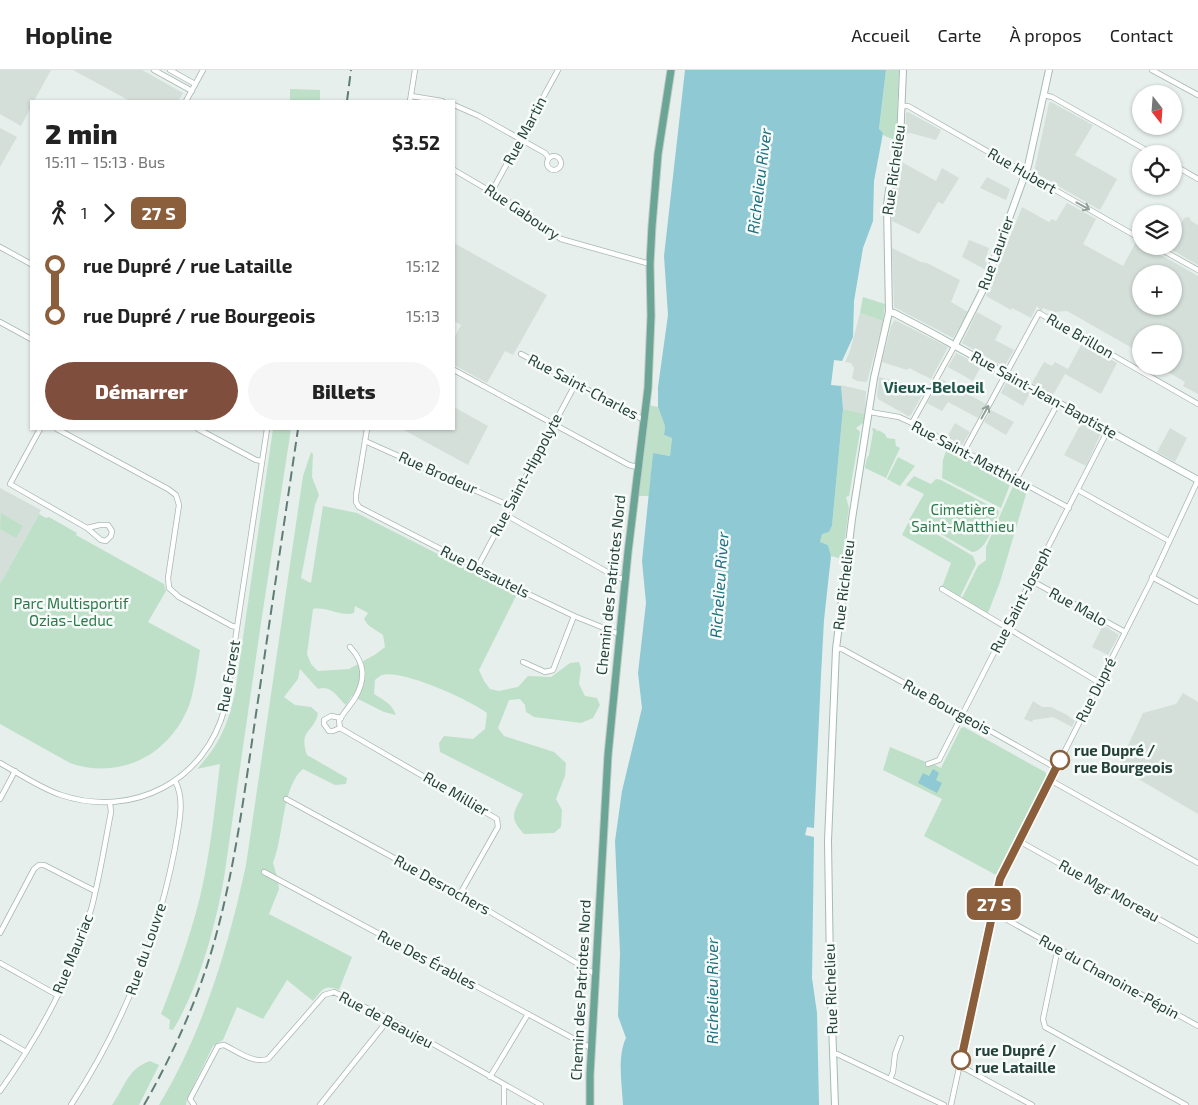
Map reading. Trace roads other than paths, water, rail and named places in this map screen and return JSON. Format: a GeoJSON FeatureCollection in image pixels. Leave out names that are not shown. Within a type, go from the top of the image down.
{"type":"FeatureCollection","features":[{"type":"Feature","properties":{"kind":"main road","name":"Chemin des Patriotes Nord"},"geometry":{"type":"LineString","coordinates":[[590,1105],[591,1048],[608,754],[637,467],[644,420],[650,336],[650,264],[658,154],[671,70]]}},
{"type":"Feature","properties":{"kind":"main road","name":"Rue Richelieu"},"geometry":{"type":"LineString","coordinates":[[835,1105],[828,841],[836,648],[852,519],[875,376],[889,312],[887,205],[900,145],[903,70]]}},
{"type":"Feature","properties":{"kind":"main road","name":"Rue Laurier"},"geometry":{"type":"LineString","coordinates":[[955,345],[983,292],[1025,174],[1036,136],[1049,70]]}},
{"type":"Feature","properties":{"kind":"main road","name":"Rue Saint-Jean-Baptiste"},"geometry":{"type":"LineString","coordinates":[[889,312],[955,345],[1198,480]]}},
{"type":"Feature","properties":{"kind":"street"},"geometry":{"type":"LineString","coordinates":[[154,70],[192,91]]}},
{"type":"Feature","properties":{"kind":"street"},"geometry":{"type":"LineString","coordinates":[[170,70],[195,84]]}},
{"type":"Feature","properties":{"kind":"street"},"geometry":{"type":"LineString","coordinates":[[187,100],[203,70]]}},
{"type":"Feature","properties":{"kind":"street"},"geometry":{"type":"LineString","coordinates":[[415,70],[411,99],[426,100]]}},
{"type":"Feature","properties":{"kind":"street","name":"Rue Martin"},"geometry":{"type":"LineString","coordinates":[[492,191],[558,70]]}},
{"type":"Feature","properties":{"kind":"street"},"geometry":{"type":"LineString","coordinates":[[1152,70],[1198,95]]}},
{"type":"Feature","properties":{"kind":"street"},"geometry":{"type":"LineString","coordinates":[[1044,95],[1052,97],[1137,145]]}},
{"type":"Feature","properties":{"kind":"street"},"geometry":{"type":"LineString","coordinates":[[455,104],[521,139],[545,153],[549,158]]}},
{"type":"Feature","properties":{"kind":"street","name":"Rue Hubert"},"geometry":{"type":"LineString","coordinates":[[902,106],[908,106],[1132,233]]}},
{"type":"Feature","properties":{"kind":"street"},"geometry":{"type":"LineString","coordinates":[[1182,170],[1198,179]]}},
{"type":"Feature","properties":{"kind":"street","name":"Rue Gaboury"},"geometry":{"type":"LineString","coordinates":[[455,171],[529,214],[561,239],[650,264]]}},
{"type":"Feature","properties":{"kind":"street"},"geometry":{"type":"LineString","coordinates":[[0,247],[30,263]]}},
{"type":"Feature","properties":{"kind":"street"},"geometry":{"type":"LineString","coordinates":[[1171,255],[1198,270]]}},
{"type":"Feature","properties":{"kind":"street","name":"Rue Brillon"},"geometry":{"type":"LineString","coordinates":[[1006,374],[1039,313],[1198,404]]}},
{"type":"Feature","properties":{"kind":"street"},"geometry":{"type":"LineString","coordinates":[[0,322],[30,338]]}},
{"type":"Feature","properties":{"kind":"street","name":"Rue Laurier"},"geometry":{"type":"LineString","coordinates":[[912,423],[955,345]]}},
{"type":"Feature","properties":{"kind":"street","name":"Rue Saint-Charles"},"geometry":{"type":"LineString","coordinates":[[521,354],[644,420]]}},
{"type":"Feature","properties":{"kind":"street"},"geometry":{"type":"LineString","coordinates":[[455,371],[629,465],[637,467]]}},
{"type":"Feature","properties":{"kind":"street"},"geometry":{"type":"LineString","coordinates":[[964,451],[1006,374]]}},
{"type":"Feature","properties":{"kind":"street","name":"Rue Saint-Hippolyte"},"geometry":{"type":"LineString","coordinates":[[477,568],[576,383]]}},
{"type":"Feature","properties":{"kind":"street"},"geometry":{"type":"LineString","coordinates":[[1016,480],[1058,403]]}},
{"type":"Feature","properties":{"kind":"street","name":"Rue Saint-Matthieu"},"geometry":{"type":"LineString","coordinates":[[870,412],[898,417],[912,423],[1069,508]]}},
{"type":"Feature","properties":{"kind":"street"},"geometry":{"type":"LineString","coordinates":[[39,430],[10,484],[87,528],[101,540],[106,540],[111,536],[112,531],[108,525],[100,524],[87,528]]}},
{"type":"Feature","properties":{"kind":"street"},"geometry":{"type":"LineString","coordinates":[[59,430],[168,490],[177,497],[179,507],[168,578],[169,588],[179,597],[232,626],[238,627]]}},
{"type":"Feature","properties":{"kind":"street"},"geometry":{"type":"LineString","coordinates":[[200,430],[256,460],[262,461]]}},
{"type":"Feature","properties":{"kind":"street","name":"Rue Forest"},"geometry":{"type":"LineString","coordinates":[[0,763],[60,795],[84,801],[110,803],[144,796],[175,781],[187,772],[200,757],[218,728],[225,707],[267,430]]}},
{"type":"Feature","properties":{"kind":"street"},"geometry":{"type":"LineString","coordinates":[[365,441],[367,430]]}},
{"type":"Feature","properties":{"kind":"street","name":"Rue Saint-Joseph"},"geometry":{"type":"LineString","coordinates":[[928,764],[939,760],[1108,430]]}},
{"type":"Feature","properties":{"kind":"street","name":"Rue Brodeur"},"geometry":{"type":"LineString","coordinates":[[365,441],[510,506]]}},
{"type":"Feature","properties":{"kind":"street","name":"Rue Desautels"},"geometry":{"type":"LineString","coordinates":[[365,441],[356,502],[361,508],[574,616],[620,634]]}},
{"type":"Feature","properties":{"kind":"street","name":"Rue Dupré"},"geometry":{"type":"LineString","coordinates":[[951,1105],[1000,879],[1100,683],[1198,480]]}},
{"type":"Feature","properties":{"kind":"street"},"geometry":{"type":"LineString","coordinates":[[1078,490],[1169,541]]}},
{"type":"Feature","properties":{"kind":"street"},"geometry":{"type":"LineString","coordinates":[[506,515],[618,578],[625,579]]}},
{"type":"Feature","properties":{"kind":"street"},"geometry":{"type":"LineString","coordinates":[[1152,577],[1198,602]]}},
{"type":"Feature","properties":{"kind":"street","name":"Rue Malo"},"geometry":{"type":"LineString","coordinates":[[1032,581],[1125,632]]}},
{"type":"Feature","properties":{"kind":"street"},"geometry":{"type":"LineString","coordinates":[[942,589],[1006,629],[1100,683]]}},
{"type":"Feature","properties":{"kind":"street"},"geometry":{"type":"LineString","coordinates":[[523,662],[545,672],[553,670],[574,616]]}},
{"type":"Feature","properties":{"kind":"street","name":"Rue Millier"},"geometry":{"type":"LineString","coordinates":[[350,647],[358,656],[362,666],[362,684],[355,698],[340,718],[331,716],[324,720],[326,729],[333,731],[340,728],[497,819],[498,827],[460,894]]}},
{"type":"Feature","properties":{"kind":"street","name":"Rue Bourgeois"},"geometry":{"type":"LineString","coordinates":[[836,648],[842,649],[1056,768]]}},
{"type":"Feature","properties":{"kind":"street"},"geometry":{"type":"LineString","coordinates":[[340,718],[340,728]]}},
{"type":"Feature","properties":{"kind":"street"},"geometry":{"type":"LineString","coordinates":[[0,799],[15,772]]}},
{"type":"Feature","properties":{"kind":"street"},"geometry":{"type":"LineString","coordinates":[[1050,780],[1198,863]]}},
{"type":"Feature","properties":{"kind":"street","name":"Rue du Louvre"},"geometry":{"type":"LineString","coordinates":[[71,1105],[101,1056],[119,1020],[138,976],[154,930],[168,881],[179,824],[180,795],[175,781]]}},
{"type":"Feature","properties":{"kind":"street","name":"Rue Desrochers"},"geometry":{"type":"LineString","coordinates":[[286,798],[460,894],[595,974]]}},
{"type":"Feature","properties":{"kind":"street","name":"Rue Mauriac"},"geometry":{"type":"LineString","coordinates":[[0,1091],[26,1052],[57,995],[83,933],[95,891],[111,812],[110,803]]}},
{"type":"Feature","properties":{"kind":"street","name":"Rue Mgr Moreau"},"geometry":{"type":"LineString","coordinates":[[1019,841],[1198,941]]}},
{"type":"Feature","properties":{"kind":"street"},"geometry":{"type":"LineString","coordinates":[[0,933],[34,869],[40,865],[46,866],[95,891]]}},
{"type":"Feature","properties":{"kind":"street","name":"Rue Des Érables"},"geometry":{"type":"LineString","coordinates":[[264,872],[591,1048]]}},
{"type":"Feature","properties":{"kind":"street","name":"Rue du Chanoine-Pépin"},"geometry":{"type":"LineString","coordinates":[[992,914],[1002,917],[1198,1026]]}},
{"type":"Feature","properties":{"kind":"street"},"geometry":{"type":"LineString","coordinates":[[1059,949],[1043,1020],[1044,1025],[1186,1105]]}},
{"type":"Feature","properties":{"kind":"street"},"geometry":{"type":"LineString","coordinates":[[0,963],[57,995]]}},
{"type":"Feature","properties":{"kind":"street","name":"Rue de Beaujeu"},"geometry":{"type":"LineString","coordinates":[[194,1105],[190,1099],[216,1048],[220,1044],[255,1060],[262,1061],[268,1059],[324,995],[329,992],[339,994],[389,1019],[490,1078],[541,1105]]}},
{"type":"Feature","properties":{"kind":"street"},"geometry":{"type":"LineString","coordinates":[[490,1078],[528,1014]]}},
{"type":"Feature","properties":{"kind":"street"},"geometry":{"type":"LineString","coordinates":[[320,1105],[389,1019]]}},
{"type":"Feature","properties":{"kind":"street"},"geometry":{"type":"LineString","coordinates":[[0,1037],[26,1052]]}},
{"type":"Feature","properties":{"kind":"street"},"geometry":{"type":"LineString","coordinates":[[890,1079],[893,1072],[895,1054],[901,1038]]}},
{"type":"Feature","properties":{"kind":"street"},"geometry":{"type":"LineString","coordinates":[[833,1054],[837,1054],[944,1105]]}},
{"type":"Feature","properties":{"kind":"street"},"geometry":{"type":"LineString","coordinates":[[959,1067],[966,1068],[1032,1105]]}},
{"type":"Feature","properties":{"kind":"street"},"geometry":{"type":"LineString","coordinates":[[504,1085],[504,1105]]}},
{"type":"Feature","properties":{"kind":"water","name":"Richelieu River"},"geometry":{"type":"Polygon","coordinates":[[[685,70],[886,70],[879,129],[883,133],[874,181],[873,221],[863,248],[854,301],[853,337],[842,361],[834,360],[831,385],[841,386],[843,409],[832,526],[829,532],[822,534],[820,542],[828,545],[831,556],[824,620],[814,828],[807,827],[805,835],[814,837],[812,978],[817,1013],[819,1105],[623,1105],[621,1062],[623,1045],[626,1038],[618,1016],[620,953],[615,841],[622,791],[642,708],[638,673],[646,603],[642,561],[653,453],[670,456],[672,438],[664,435],[665,426],[658,407],[658,387],[668,315],[664,256],[685,70]]]}},
{"type":"Feature","properties":{"kind":"water"},"geometry":{"type":"Polygon","coordinates":[[[933,769],[939,773],[936,780],[942,783],[937,793],[918,783],[923,773],[929,776],[933,769]]]}},
{"type":"Feature","properties":{"kind":"railway"},"geometry":{"type":"LineString","coordinates":[[347,100],[351,70]]}},
{"type":"Feature","properties":{"kind":"railway"},"geometry":{"type":"LineString","coordinates":[[144,1105],[187,1019],[212,951],[225,899],[242,812],[298,430]]}},
{"type":"Feature","properties":{"kind":"place","name":"rue Dupré / rue Bourgeois"},"geometry":{"type":"Point","coordinates":[1060,760]}},
{"type":"Feature","properties":{"kind":"place","name":"rue Dupré / rue Lataille"},"geometry":{"type":"Point","coordinates":[961,1060]}},
{"type":"Feature","properties":{"kind":"district","name":"Vieux-Beloeil"},"geometry":{"type":"Point","coordinates":[934,387]}},
{"type":"Feature","properties":{"kind":"park label","name":"Cimetière Saint-Matthieu"},"geometry":{"type":"Point","coordinates":[963,518]}},
{"type":"Feature","properties":{"kind":"park label","name":"Parc Multisportif Ozias-Leduc"},"geometry":{"type":"Point","coordinates":[71,612]}}]}
